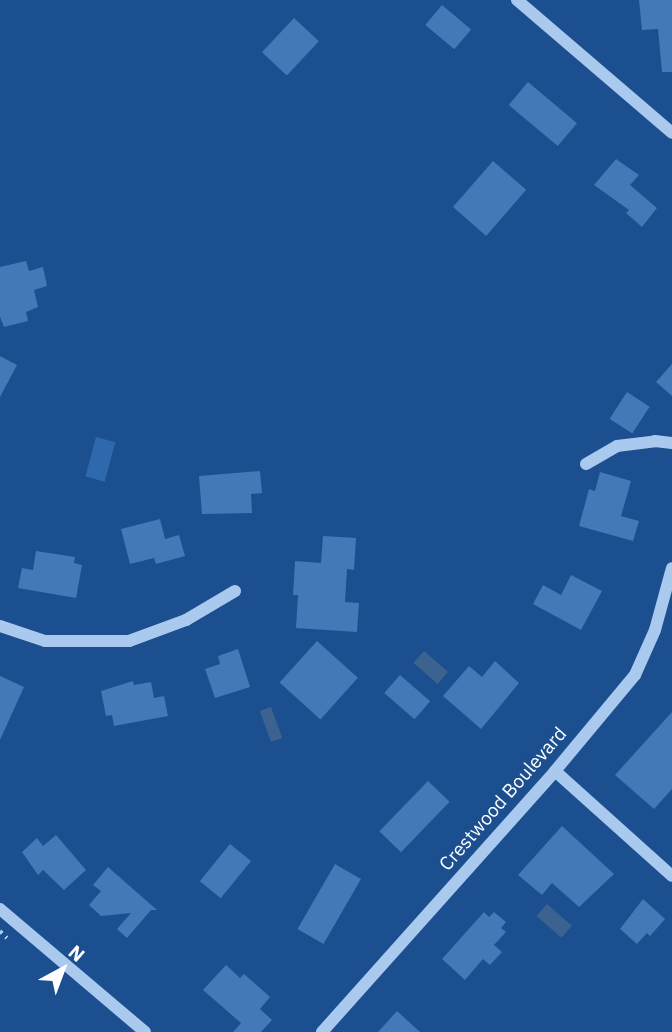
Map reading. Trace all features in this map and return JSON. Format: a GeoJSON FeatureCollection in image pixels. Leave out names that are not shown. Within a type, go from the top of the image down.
{"type":"FeatureCollection","features":[{"type":"Feature","properties":{"kind":"street"},"geometry":{"type":"LineString","coordinates":[[517,0],[672,133]]}},
{"type":"Feature","properties":{"kind":"street"},"geometry":{"type":"LineString","coordinates":[[586,464],[617,446],[655,441],[672,443]]}},
{"type":"Feature","properties":{"kind":"street","name":"Crestwood Boulevard"},"geometry":{"type":"LineString","coordinates":[[322,1032],[555,771],[635,675],[655,630],[672,568]]}},
{"type":"Feature","properties":{"kind":"street"},"geometry":{"type":"LineString","coordinates":[[0,626],[45,640],[129,641],[186,620],[235,591]]}},
{"type":"Feature","properties":{"kind":"street"},"geometry":{"type":"LineString","coordinates":[[555,771],[672,876]]}},
{"type":"Feature","properties":{"kind":"street"},"geometry":{"type":"LineString","coordinates":[[0,909],[145,1032]]}},
{"type":"Feature","properties":{"kind":"path"},"geometry":{"type":"LineString","coordinates":[[0,932],[7,937]]}},
{"type":"Feature","properties":{"kind":"shaded area"},"geometry":{"type":"Polygon","coordinates":[[[96,437],[115,442],[105,482],[85,477],[96,437]]]}},
{"type":"Feature","properties":{"kind":"shaded area"},"geometry":{"type":"Polygon","coordinates":[[[424,651],[448,672],[438,684],[414,663],[424,651]]]}},
{"type":"Feature","properties":{"kind":"shaded area"},"geometry":{"type":"Polygon","coordinates":[[[271,707],[282,738],[271,742],[260,711],[271,707]]]}},
{"type":"Feature","properties":{"kind":"shaded area"},"geometry":{"type":"Polygon","coordinates":[[[547,904],[572,926],[561,938],[537,916],[547,904]]]}},
{"type":"Feature","properties":{"kind":"building"},"geometry":{"type":"Polygon","coordinates":[[[639,0],[672,0],[672,72],[662,72],[658,29],[642,30],[639,0]]]}},
{"type":"Feature","properties":{"kind":"building"},"geometry":{"type":"Polygon","coordinates":[[[442,5],[471,29],[454,49],[425,25],[442,5]]]}},
{"type":"Feature","properties":{"kind":"building"},"geometry":{"type":"Polygon","coordinates":[[[294,18],[319,41],[287,76],[262,52],[294,18]]]}},
{"type":"Feature","properties":{"kind":"building"},"geometry":{"type":"Polygon","coordinates":[[[528,82],[577,123],[558,146],[509,105],[528,82]]]}},
{"type":"Feature","properties":{"kind":"building"},"geometry":{"type":"Polygon","coordinates":[[[616,159],[639,175],[630,185],[657,208],[642,227],[626,213],[629,210],[594,185],[616,159]]]}},
{"type":"Feature","properties":{"kind":"building"},"geometry":{"type":"Polygon","coordinates":[[[493,161],[526,190],[486,236],[453,207],[493,161]]]}},
{"type":"Feature","properties":{"kind":"building"},"geometry":{"type":"Polygon","coordinates":[[[26,261],[29,271],[43,267],[47,286],[34,290],[38,307],[26,312],[28,321],[4,327],[0,317],[0,267],[26,261]]]}},
{"type":"Feature","properties":{"kind":"building"},"geometry":{"type":"Polygon","coordinates":[[[0,356],[17,365],[0,397],[0,356]]]}},
{"type":"Feature","properties":{"kind":"building"},"geometry":{"type":"Polygon","coordinates":[[[672,364],[672,396],[656,382],[672,364]]]}},
{"type":"Feature","properties":{"kind":"building"},"geometry":{"type":"Polygon","coordinates":[[[627,392],[650,407],[632,434],[610,419],[627,392]]]}},
{"type":"Feature","properties":{"kind":"building"},"geometry":{"type":"Polygon","coordinates":[[[260,471],[262,493],[251,494],[252,513],[202,514],[199,476],[260,471]]]}},
{"type":"Feature","properties":{"kind":"building"},"geometry":{"type":"Polygon","coordinates":[[[600,472],[631,481],[621,516],[639,521],[633,541],[579,526],[589,489],[595,491],[600,472]]]}},
{"type":"Feature","properties":{"kind":"building"},"geometry":{"type":"Polygon","coordinates":[[[160,519],[165,539],[179,535],[185,556],[156,564],[154,558],[130,564],[121,529],[160,519]]]}},
{"type":"Feature","properties":{"kind":"building"},"geometry":{"type":"Polygon","coordinates":[[[323,536],[356,538],[354,570],[347,569],[345,602],[359,603],[357,632],[296,628],[298,595],[293,595],[295,561],[321,563],[323,536]]]}},
{"type":"Feature","properties":{"kind":"building"},"geometry":{"type":"Polygon","coordinates":[[[36,551],[75,557],[74,563],[82,565],[76,598],[18,588],[22,568],[33,570],[36,551]]]}},
{"type":"Feature","properties":{"kind":"building"},"geometry":{"type":"Polygon","coordinates":[[[571,575],[602,591],[581,630],[533,604],[543,585],[561,595],[571,575]]]}},
{"type":"Feature","properties":{"kind":"building"},"geometry":{"type":"Polygon","coordinates":[[[317,641],[358,678],[320,719],[280,683],[317,641]]]}},
{"type":"Feature","properties":{"kind":"building"},"geometry":{"type":"Polygon","coordinates":[[[238,649],[250,687],[215,698],[205,669],[220,664],[218,656],[238,649]]]}},
{"type":"Feature","properties":{"kind":"building"},"geometry":{"type":"Polygon","coordinates":[[[495,661],[519,683],[481,729],[443,696],[469,666],[482,677],[495,661]]]}},
{"type":"Feature","properties":{"kind":"building"},"geometry":{"type":"Polygon","coordinates":[[[400,675],[430,701],[414,719],[384,693],[400,675]]]}},
{"type":"Feature","properties":{"kind":"building"},"geometry":{"type":"Polygon","coordinates":[[[0,676],[24,687],[0,740],[0,676]]]}},
{"type":"Feature","properties":{"kind":"building"},"geometry":{"type":"Polygon","coordinates":[[[133,681],[134,685],[151,682],[154,698],[164,696],[168,716],[114,726],[112,715],[106,716],[101,691],[133,681]]]}},
{"type":"Feature","properties":{"kind":"building"},"geometry":{"type":"Polygon","coordinates":[[[672,712],[672,789],[654,809],[615,775],[672,712]]]}},
{"type":"Feature","properties":{"kind":"building"},"geometry":{"type":"Polygon","coordinates":[[[428,781],[450,802],[401,852],[379,831],[428,781]]]}},
{"type":"Feature","properties":{"kind":"building"},"geometry":{"type":"Polygon","coordinates":[[[562,826],[614,874],[579,907],[552,883],[542,895],[518,875],[562,826]]]}},
{"type":"Feature","properties":{"kind":"building"},"geometry":{"type":"Polygon","coordinates":[[[56,835],[86,870],[64,890],[43,870],[38,875],[22,852],[37,838],[43,846],[56,835]]]}},
{"type":"Feature","properties":{"kind":"building"},"geometry":{"type":"Polygon","coordinates":[[[230,844],[251,861],[221,898],[200,881],[230,844]]]}},
{"type":"Feature","properties":{"kind":"building"},"geometry":{"type":"Polygon","coordinates":[[[335,864],[361,879],[323,944],[298,929],[335,864]]]}},
{"type":"Feature","properties":{"kind":"building"},"geometry":{"type":"Polygon","coordinates":[[[108,867],[157,910],[151,910],[127,938],[117,929],[131,913],[101,916],[89,905],[101,891],[93,885],[108,867]]]}},
{"type":"Feature","properties":{"kind":"building"},"geometry":{"type":"Polygon","coordinates":[[[643,899],[665,919],[650,936],[647,933],[637,944],[620,929],[643,899]]]}},
{"type":"Feature","properties":{"kind":"building"},"geometry":{"type":"Polygon","coordinates":[[[484,912],[489,917],[494,912],[506,922],[501,928],[506,932],[494,945],[502,952],[490,965],[483,959],[465,980],[442,959],[484,912]]]}},
{"type":"Feature","properties":{"kind":"building"},"geometry":{"type":"Polygon","coordinates":[[[226,965],[240,978],[244,974],[270,997],[260,1009],[272,1020],[261,1032],[233,1032],[241,1023],[203,990],[226,965]]]}},
{"type":"Feature","properties":{"kind":"building"},"geometry":{"type":"Polygon","coordinates":[[[397,1011],[420,1032],[378,1032],[397,1011]]]}}]}
